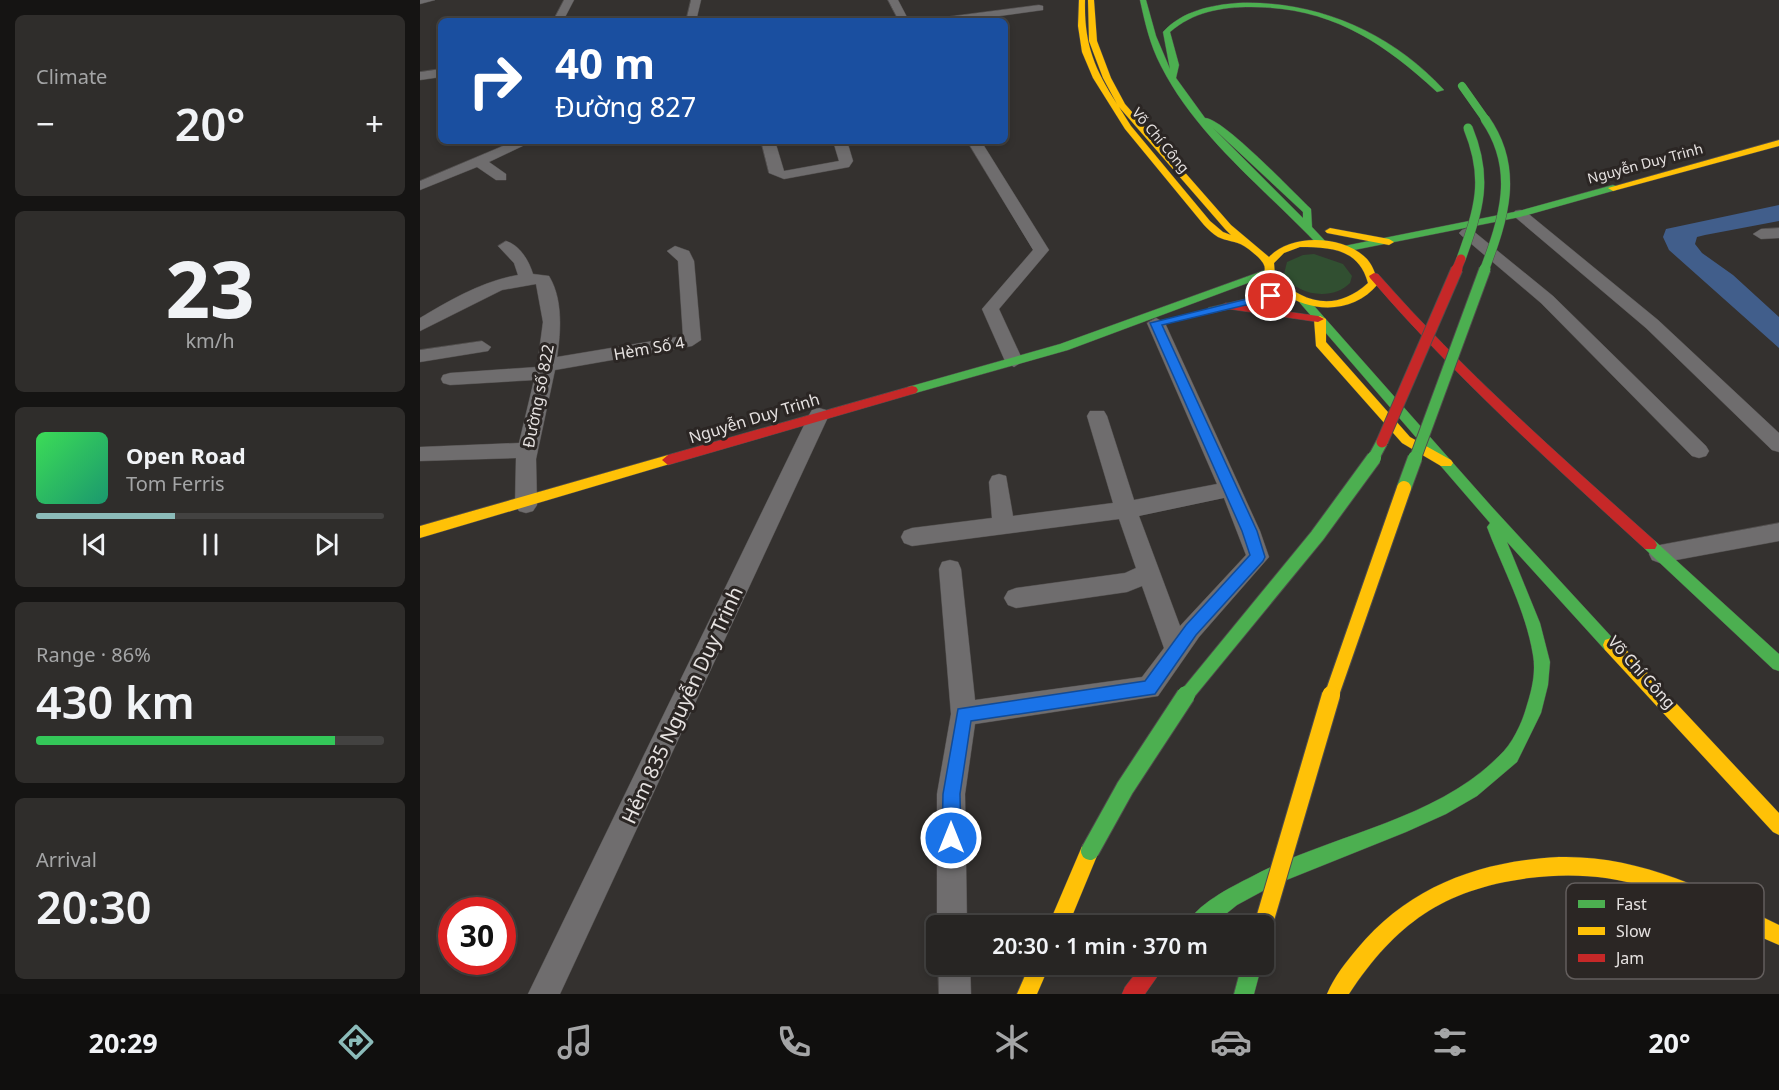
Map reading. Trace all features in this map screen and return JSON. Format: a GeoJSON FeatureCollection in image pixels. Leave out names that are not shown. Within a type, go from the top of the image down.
{"type":"FeatureCollection","features":[{"type":"Feature","properties":{"kind":"main road","name":"Võ Chí Công"},"geometry":{"type":"LineString","coordinates":[[1082,0],[1085,45],[1128,130],[1218,233],[1242,242]]}},
{"type":"Feature","properties":{"kind":"main road","name":"Võ Chí Công"},"geometry":{"type":"LineString","coordinates":[[1091,0],[1093,41],[1108,89],[1228,227],[1268,267],[1273,283],[1285,293]]}},
{"type":"Feature","properties":{"kind":"main road"},"geometry":{"type":"LineString","coordinates":[[1143,0],[1146,23],[1157,53],[1217,136],[1294,211],[1323,244]]}},
{"type":"Feature","properties":{"kind":"main road"},"geometry":{"type":"LineString","coordinates":[[1152,0],[1153,21],[1173,76]]}},
{"type":"Feature","properties":{"kind":"main road"},"geometry":{"type":"LineString","coordinates":[[1063,915],[1090,851],[1125,788],[1191,687],[1317,536],[1377,454],[1453,281],[1478,213],[1483,166],[1478,148],[1455,109],[1440,90],[1400,54],[1373,36],[1311,10],[1263,2],[1213,3],[1182,14],[1171,23],[1166,32],[1175,65],[1173,76]]}},
{"type":"Feature","properties":{"kind":"main road"},"geometry":{"type":"LineString","coordinates":[[1266,915],[1299,798],[1352,632],[1478,286],[1505,203],[1507,172],[1502,146],[1485,115],[1459,82]]}},
{"type":"Feature","properties":{"kind":"main road"},"geometry":{"type":"LineString","coordinates":[[1206,119],[1224,131],[1308,211],[1308,226]]}},
{"type":"Feature","properties":{"kind":"main road","name":"Nguyễn Duy Trinh"},"geometry":{"type":"LineString","coordinates":[[1098,335],[1268,267],[1273,256],[1288,247],[1323,244],[1344,249],[1389,242],[1520,214],[1779,143]]}},
{"type":"Feature","properties":{"kind":"main road"},"geometry":{"type":"LineString","coordinates":[[1290,226],[1296,219],[1294,211]]}},
{"type":"Feature","properties":{"kind":"main road","name":"Nguyễn Duy Trinh"},"geometry":{"type":"LineString","coordinates":[[1428,248],[1520,214]]}},
{"type":"Feature","properties":{"kind":"main road"},"geometry":{"type":"LineString","coordinates":[[1242,242],[1299,233],[1308,226],[1389,242]]}},
{"type":"Feature","properties":{"kind":"main road"},"geometry":{"type":"LineString","coordinates":[[1228,227],[1264,239]]}},
{"type":"Feature","properties":{"kind":"main road"},"geometry":{"type":"LineString","coordinates":[[1344,249],[1375,270],[1395,302],[1412,322],[1578,481],[1779,664]]}},
{"type":"Feature","properties":{"kind":"main road"},"geometry":{"type":"LineString","coordinates":[[1285,293],[1319,304],[1348,303],[1369,292],[1375,270]]}},
{"type":"Feature","properties":{"kind":"main road","name":"Nguyễn Duy Trinh"},"geometry":{"type":"LineString","coordinates":[[420,532],[526,505],[819,415],[1014,361],[1098,335],[1285,293]]}},
{"type":"Feature","properties":{"kind":"main road","name":"Võ Chí Công"},"geometry":{"type":"LineString","coordinates":[[1304,301],[1487,511],[1779,826]]}},
{"type":"Feature","properties":{"kind":"main road"},"geometry":{"type":"LineString","coordinates":[[1226,306],[1320,320],[1354,307],[1395,302],[1420,313],[1555,445],[1578,481]]}},
{"type":"Feature","properties":{"kind":"main road"},"geometry":{"type":"LineString","coordinates":[[1394,317],[1412,322]]}},
{"type":"Feature","properties":{"kind":"main road","name":"Võ Chí Công"},"geometry":{"type":"LineString","coordinates":[[1320,320],[1320,343],[1406,440],[1448,464]]}},
{"type":"Feature","properties":{"kind":"main road"},"geometry":{"type":"LineString","coordinates":[[1341,344],[1340,333],[1346,324]]}},
{"type":"Feature","properties":{"kind":"main road","name":"Võ Chí Công"},"geometry":{"type":"LineString","coordinates":[[1487,511],[1521,563],[1736,801]]}},
{"type":"Feature","properties":{"kind":"main road"},"geometry":{"type":"LineString","coordinates":[[1210,915],[1234,896],[1319,856],[1405,823],[1461,796],[1502,766],[1524,735],[1539,697],[1541,656],[1530,619],[1487,511]]}},
{"type":"Feature","properties":{"kind":"main road"},"geometry":{"type":"LineString","coordinates":[[1337,994],[1379,935],[1388,928],[1431,896],[1500,871],[1560,865],[1625,872],[1660,883]]}},
{"type":"Feature","properties":{"kind":"main road"},"geometry":{"type":"LineString","coordinates":[[1217,915],[1234,896]]}},
{"type":"Feature","properties":{"kind":"main road"},"geometry":{"type":"LineString","coordinates":[[1764,928],[1779,935]]}},
{"type":"Feature","properties":{"kind":"main road"},"geometry":{"type":"LineString","coordinates":[[1027,994],[1035,975]]}},
{"type":"Feature","properties":{"kind":"main road"},"geometry":{"type":"LineString","coordinates":[[1132,994],[1147,975]]}},
{"type":"Feature","properties":{"kind":"main road"},"geometry":{"type":"LineString","coordinates":[[1244,994],[1249,975]]}},
{"type":"Feature","properties":{"kind":"street"},"geometry":{"type":"LineString","coordinates":[[420,1],[430,0]]}},
{"type":"Feature","properties":{"kind":"street"},"geometry":{"type":"LineString","coordinates":[[560,18],[569,0]]}},
{"type":"Feature","properties":{"kind":"street"},"geometry":{"type":"LineString","coordinates":[[692,18],[696,0]]}},
{"type":"Feature","properties":{"kind":"street"},"geometry":{"type":"LineString","coordinates":[[893,0],[902,18]]}},
{"type":"Feature","properties":{"kind":"street"},"geometry":{"type":"LineString","coordinates":[[962,18],[1039,8]]}},
{"type":"Feature","properties":{"kind":"street"},"geometry":{"type":"LineString","coordinates":[[420,76],[438,73]]}},
{"type":"Feature","properties":{"kind":"street"},"geometry":{"type":"LineString","coordinates":[[420,186],[519,144]]}},
{"type":"Feature","properties":{"kind":"street"},"geometry":{"type":"LineString","coordinates":[[769,144],[776,173],[784,176],[844,164],[846,161],[841,144]]}},
{"type":"Feature","properties":{"kind":"street"},"geometry":{"type":"LineString","coordinates":[[976,144],[1041,250],[990,309],[1014,361]]}},
{"type":"Feature","properties":{"kind":"street"},"geometry":{"type":"LineString","coordinates":[[481,160],[484,168],[501,177]]}},
{"type":"Feature","properties":{"kind":"street"},"geometry":{"type":"LineString","coordinates":[[1520,214],[1652,324],[1779,446]]}},
{"type":"Feature","properties":{"kind":"street"},"geometry":{"type":"LineString","coordinates":[[1467,233],[1494,258],[1523,278],[1699,451]]}},
{"type":"Feature","properties":{"kind":"street"},"geometry":{"type":"LineString","coordinates":[[1761,234],[1779,233]]}},
{"type":"Feature","properties":{"kind":"street"},"geometry":{"type":"LineString","coordinates":[[420,326],[449,308],[489,290],[527,279],[521,262],[506,246]]}},
{"type":"Feature","properties":{"kind":"street","name":"Hèm Số 4"},"geometry":{"type":"LineString","coordinates":[[545,369],[692,340],[686,261],[683,254],[675,251]]}},
{"type":"Feature","properties":{"kind":"street","name":"Đường số 822"},"geometry":{"type":"LineString","coordinates":[[526,505],[528,449],[545,369],[552,313],[548,289],[543,279],[527,279]]}},
{"type":"Feature","properties":{"kind":"street"},"geometry":{"type":"LineString","coordinates":[[964,714],[1149,688],[1191,630],[1258,557],[1156,323]]}},
{"type":"Feature","properties":{"kind":"street"},"geometry":{"type":"LineString","coordinates":[[420,356],[482,347]]}},
{"type":"Feature","properties":{"kind":"street"},"geometry":{"type":"LineString","coordinates":[[450,379],[545,369]]}},
{"type":"Feature","properties":{"kind":"street","name":"Hẻm 835 Nguyễn Duy Trinh"},"geometry":{"type":"LineString","coordinates":[[544,994],[819,415]]}},
{"type":"Feature","properties":{"kind":"street"},"geometry":{"type":"LineString","coordinates":[[1097,416],[1126,510],[1177,650]]}},
{"type":"Feature","properties":{"kind":"street"},"geometry":{"type":"LineString","coordinates":[[420,454],[499,453],[528,449]]}},
{"type":"Feature","properties":{"kind":"street"},"geometry":{"type":"LineString","coordinates":[[999,482],[1003,525]]}},
{"type":"Feature","properties":{"kind":"street"},"geometry":{"type":"LineString","coordinates":[[912,537],[1126,510],[1230,489]]}},
{"type":"Feature","properties":{"kind":"street"},"geometry":{"type":"LineString","coordinates":[[1660,554],[1779,532]]}},
{"type":"Feature","properties":{"kind":"street"},"geometry":{"type":"LineString","coordinates":[[950,569],[964,714],[951,794],[952,915]]}},
{"type":"Feature","properties":{"kind":"street"},"geometry":{"type":"LineString","coordinates":[[1016,598],[1127,582],[1149,573]]}},
{"type":"Feature","properties":{"kind":"street"},"geometry":{"type":"LineString","coordinates":[[954,975],[955,994]]}},
{"type":"Feature","properties":{"kind":"green space"},"geometry":{"type":"Polygon","coordinates":[[[1314,254],[1343,264],[1352,276],[1350,283],[1343,289],[1325,294],[1315,294],[1297,287],[1284,274],[1287,262],[1303,255],[1314,254]]]}},
{"type":"Feature","properties":{"kind":"water"},"geometry":{"type":"Polygon","coordinates":[[[1779,205],[1779,221],[1697,237],[1695,244],[1702,253],[1733,275],[1779,317],[1779,348],[1669,250],[1663,237],[1666,229],[1779,205]]]}},
{"type":"Feature","properties":{"kind":"traffic: fast"},"geometry":{"type":"LineString","coordinates":[[1143,0],[1152,36],[1165,66],[1182,94],[1226,147],[1323,244]]}},
{"type":"Feature","properties":{"kind":"traffic: fast"},"geometry":{"type":"LineString","coordinates":[[1173,76],[1175,65],[1166,32],[1182,19],[1210,9],[1271,5],[1299,8],[1350,25],[1396,52],[1440,90]]}},
{"type":"Feature","properties":{"kind":"traffic: fast"},"geometry":{"type":"LineString","coordinates":[[1404,488],[1493,247],[1507,189],[1505,160],[1497,136],[1462,86]]}},
{"type":"Feature","properties":{"kind":"traffic: fast"},"geometry":{"type":"LineString","coordinates":[[1207,120],[1224,131],[1308,211],[1308,226]]}},
{"type":"Feature","properties":{"kind":"traffic: fast"},"geometry":{"type":"LineString","coordinates":[[1461,259],[1478,209],[1482,179],[1476,146],[1468,128]]}},
{"type":"Feature","properties":{"kind":"traffic: fast"},"geometry":{"type":"LineString","coordinates":[[1344,249],[1520,214],[1613,188]]}},
{"type":"Feature","properties":{"kind":"traffic: fast"},"geometry":{"type":"LineString","coordinates":[[912,390],[1064,347],[1268,272]]}},
{"type":"Feature","properties":{"kind":"traffic: fast"},"geometry":{"type":"LineString","coordinates":[[1212,310],[1285,293]]}},
{"type":"Feature","properties":{"kind":"traffic: fast"},"geometry":{"type":"LineString","coordinates":[[1304,301],[1487,511],[1611,645]]}},
{"type":"Feature","properties":{"kind":"traffic: fast"},"geometry":{"type":"LineString","coordinates":[[1090,851],[1125,788],[1191,687],[1317,536],[1377,454],[1382,442]]}},
{"type":"Feature","properties":{"kind":"traffic: fast"},"geometry":{"type":"LineString","coordinates":[[1209,915],[1230,898],[1267,878],[1439,808],[1471,789],[1511,756],[1533,713],[1540,685],[1542,662],[1533,623],[1494,527]]}},
{"type":"Feature","properties":{"kind":"traffic: fast"},"geometry":{"type":"LineString","coordinates":[[1650,545],[1779,664]]}},
{"type":"Feature","properties":{"kind":"traffic: fast"},"geometry":{"type":"LineString","coordinates":[[1244,994],[1249,975]]}},
{"type":"Feature","properties":{"kind":"traffic: slow"},"geometry":{"type":"LineString","coordinates":[[1082,0],[1081,26],[1086,52],[1097,78],[1128,127],[1207,223],[1220,234],[1242,242]]}},
{"type":"Feature","properties":{"kind":"traffic: slow"},"geometry":{"type":"LineString","coordinates":[[1091,0],[1093,41],[1107,78],[1122,105],[1228,227],[1269,263]]}},
{"type":"Feature","properties":{"kind":"traffic: slow"},"geometry":{"type":"LineString","coordinates":[[1613,188],[1779,143]]}},
{"type":"Feature","properties":{"kind":"traffic: slow"},"geometry":{"type":"LineString","coordinates":[[1330,231],[1389,242]]}},
{"type":"Feature","properties":{"kind":"traffic: slow"},"geometry":{"type":"LineString","coordinates":[[1299,244],[1335,246],[1356,255],[1370,272],[1373,284],[1348,301],[1335,304],[1321,305],[1293,296],[1270,277],[1269,263],[1280,251],[1299,244]]}},
{"type":"Feature","properties":{"kind":"traffic: slow"},"geometry":{"type":"LineString","coordinates":[[1320,319],[1320,343],[1406,440],[1446,463]]}},
{"type":"Feature","properties":{"kind":"traffic: slow"},"geometry":{"type":"LineString","coordinates":[[420,532],[668,460]]}},
{"type":"Feature","properties":{"kind":"traffic: slow"},"geometry":{"type":"LineString","coordinates":[[1266,915],[1328,704],[1404,488]]}},
{"type":"Feature","properties":{"kind":"traffic: slow"},"geometry":{"type":"LineString","coordinates":[[1611,645],[1779,826]]}},
{"type":"Feature","properties":{"kind":"traffic: slow"},"geometry":{"type":"LineString","coordinates":[[1063,915],[1090,851]]}},
{"type":"Feature","properties":{"kind":"traffic: slow"},"geometry":{"type":"LineString","coordinates":[[1337,994],[1355,966],[1375,942],[1397,922],[1420,904],[1445,890],[1473,880],[1503,872],[1571,866],[1627,872],[1663,883]]}},
{"type":"Feature","properties":{"kind":"traffic: slow"},"geometry":{"type":"LineString","coordinates":[[1764,928],[1779,935]]}},
{"type":"Feature","properties":{"kind":"traffic: slow"},"geometry":{"type":"LineString","coordinates":[[1027,994],[1035,975]]}},
{"type":"Feature","properties":{"kind":"traffic: jam"},"geometry":{"type":"LineString","coordinates":[[1382,442],[1461,259]]}},
{"type":"Feature","properties":{"kind":"traffic: jam"},"geometry":{"type":"LineString","coordinates":[[1374,276],[1438,348],[1650,545]]}},
{"type":"Feature","properties":{"kind":"traffic: jam"},"geometry":{"type":"LineString","coordinates":[[1226,306],[1318,319]]}},
{"type":"Feature","properties":{"kind":"traffic: jam"},"geometry":{"type":"LineString","coordinates":[[668,460],[912,390]]}},
{"type":"Feature","properties":{"kind":"traffic: jam"},"geometry":{"type":"LineString","coordinates":[[1132,994],[1147,975]]}},
{"type":"Feature","properties":{"kind":"route"},"geometry":{"type":"LineString","coordinates":[[951,838],[951,794],[964,714],[1149,688],[1191,630],[1258,557],[1250,531],[1156,323],[1271,296]]}}]}
